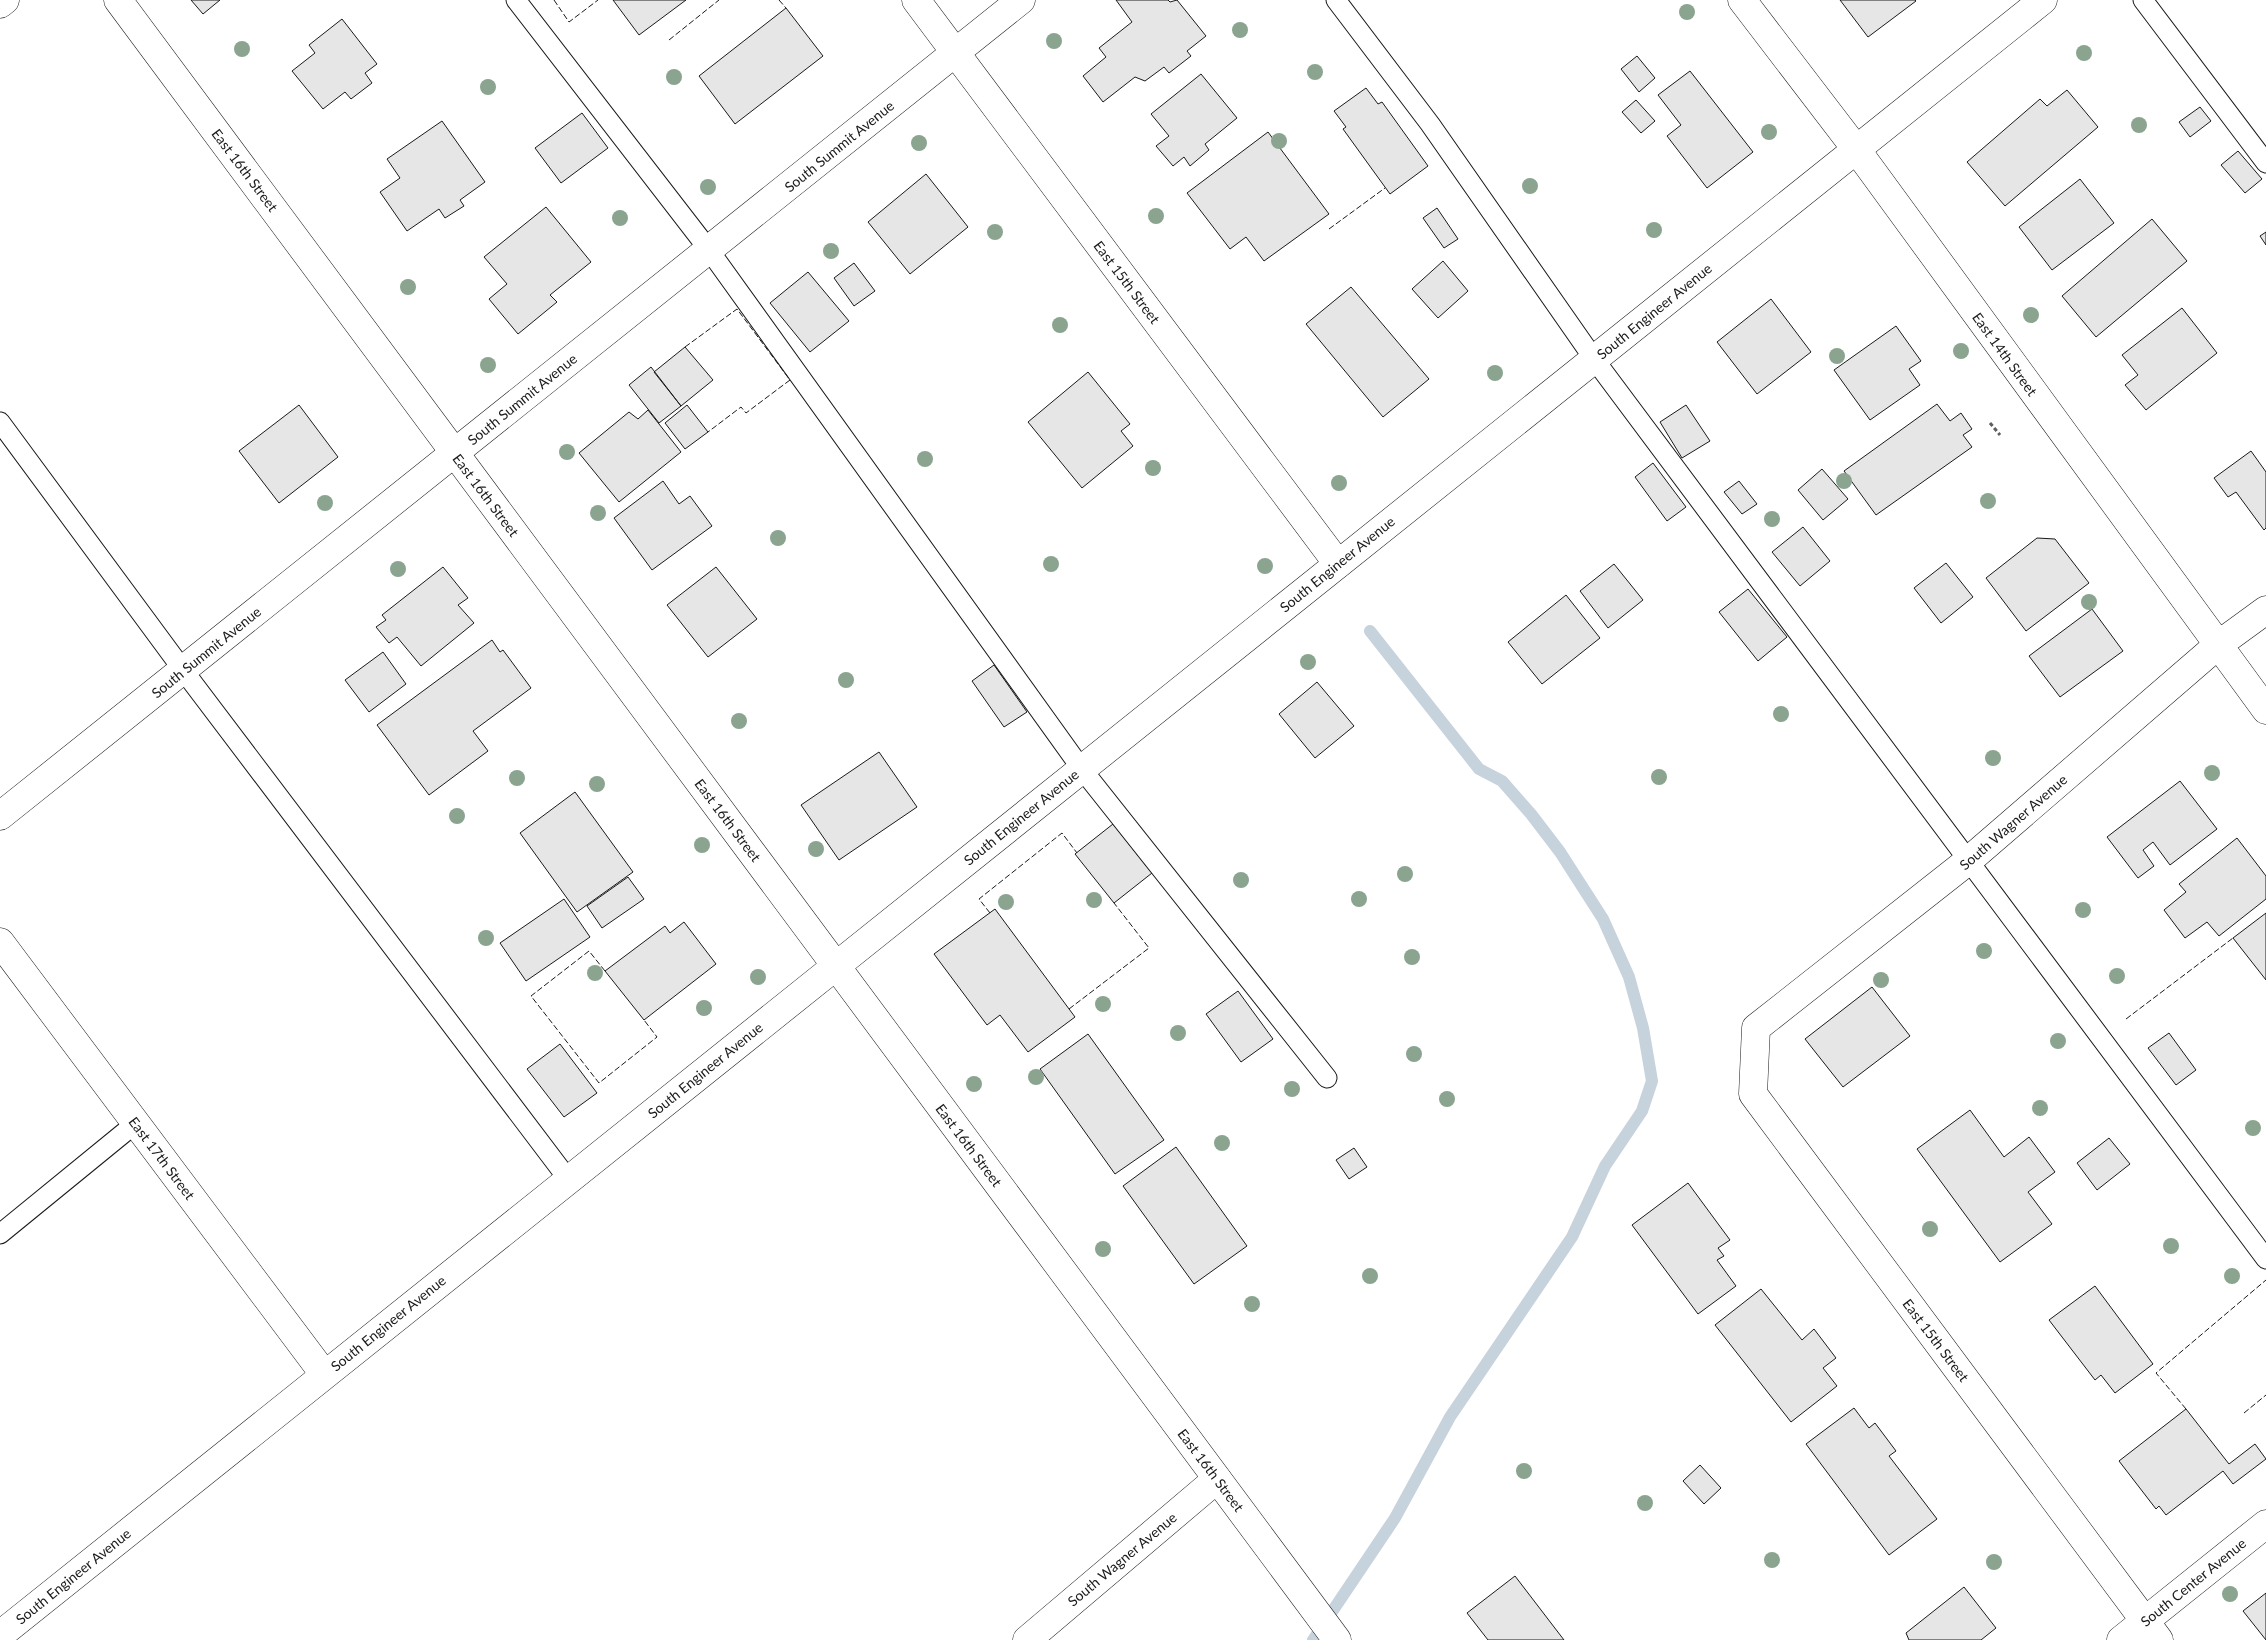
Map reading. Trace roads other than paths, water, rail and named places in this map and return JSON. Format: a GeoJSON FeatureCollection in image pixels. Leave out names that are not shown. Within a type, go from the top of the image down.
{"type":"FeatureCollection","features":[{"type":"Feature","properties":{"kind":"street"},"geometry":{"type":"LineString","coordinates":[[0,4],[5,0]]}},
{"type":"Feature","properties":{"kind":"street","name":"East 16th Street"},"geometry":{"type":"LineString","coordinates":[[118,0],[1337,1640]]}},
{"type":"Feature","properties":{"kind":"street","name":"East 15th Street"},"geometry":{"type":"LineString","coordinates":[[916,0],[1338,564]]}},
{"type":"Feature","properties":{"kind":"street","name":"South Summit Avenue"},"geometry":{"type":"LineString","coordinates":[[0,816],[1021,0]]}},
{"type":"Feature","properties":{"kind":"street","name":"East 14th Street"},"geometry":{"type":"LineString","coordinates":[[1742,0],[1856,150],[2266,710]]}},
{"type":"Feature","properties":{"kind":"street","name":"South Engineer Avenue"},"geometry":{"type":"LineString","coordinates":[[0,1635],[2043,0]]}},
{"type":"Feature","properties":{"kind":"street","name":"South Wagner Avenue"},"geometry":{"type":"LineString","coordinates":[[1756,1028],[1968,861],[2218,644],[2266,610]]}},
{"type":"Feature","properties":{"kind":"street","name":"East 17th Street"},"geometry":{"type":"LineString","coordinates":[[0,942],[324,1374]]}},
{"type":"Feature","properties":{"kind":"street","name":"East 15th Street"},"geometry":{"type":"LineString","coordinates":[[1756,1028],[1753,1094],[2152,1630]]}},
{"type":"Feature","properties":{"kind":"street","name":"South Wagner Avenue"},"geometry":{"type":"LineString","coordinates":[[1027,1640],[1217,1479]]}},
{"type":"Feature","properties":{"kind":"street","name":"South Center Avenue"},"geometry":{"type":"LineString","coordinates":[[2121,1640],[2152,1630],[2266,1524]]}},
{"type":"Feature","properties":{"kind":"lane"},"geometry":{"type":"LineString","coordinates":[[516,0],[709,250],[1081,768],[1327,1078]]}},
{"type":"Feature","properties":{"kind":"lane"},"geometry":{"type":"LineString","coordinates":[[1336,0],[1430,124],[1594,359],[2266,1259]]}},
{"type":"Feature","properties":{"kind":"lane"},"geometry":{"type":"LineString","coordinates":[[2143,0],[2266,164]]}},
{"type":"Feature","properties":{"kind":"lane"},"geometry":{"type":"LineString","coordinates":[[0,422],[183,670],[568,1179]]}},
{"type":"Feature","properties":{"kind":"lane"},"geometry":{"type":"LineString","coordinates":[[0,1234],[136,1123]]}},
{"type":"Feature","properties":{"kind":"waterway"},"geometry":{"type":"LineString","coordinates":[[1313,1640],[1395,1518],[1450,1417],[1572,1237],[1605,1166],[1642,1111],[1652,1081],[1643,1028],[1629,977],[1603,919],[1560,852],[1531,814],[1502,781],[1479,769],[1370,631]]}}]}
